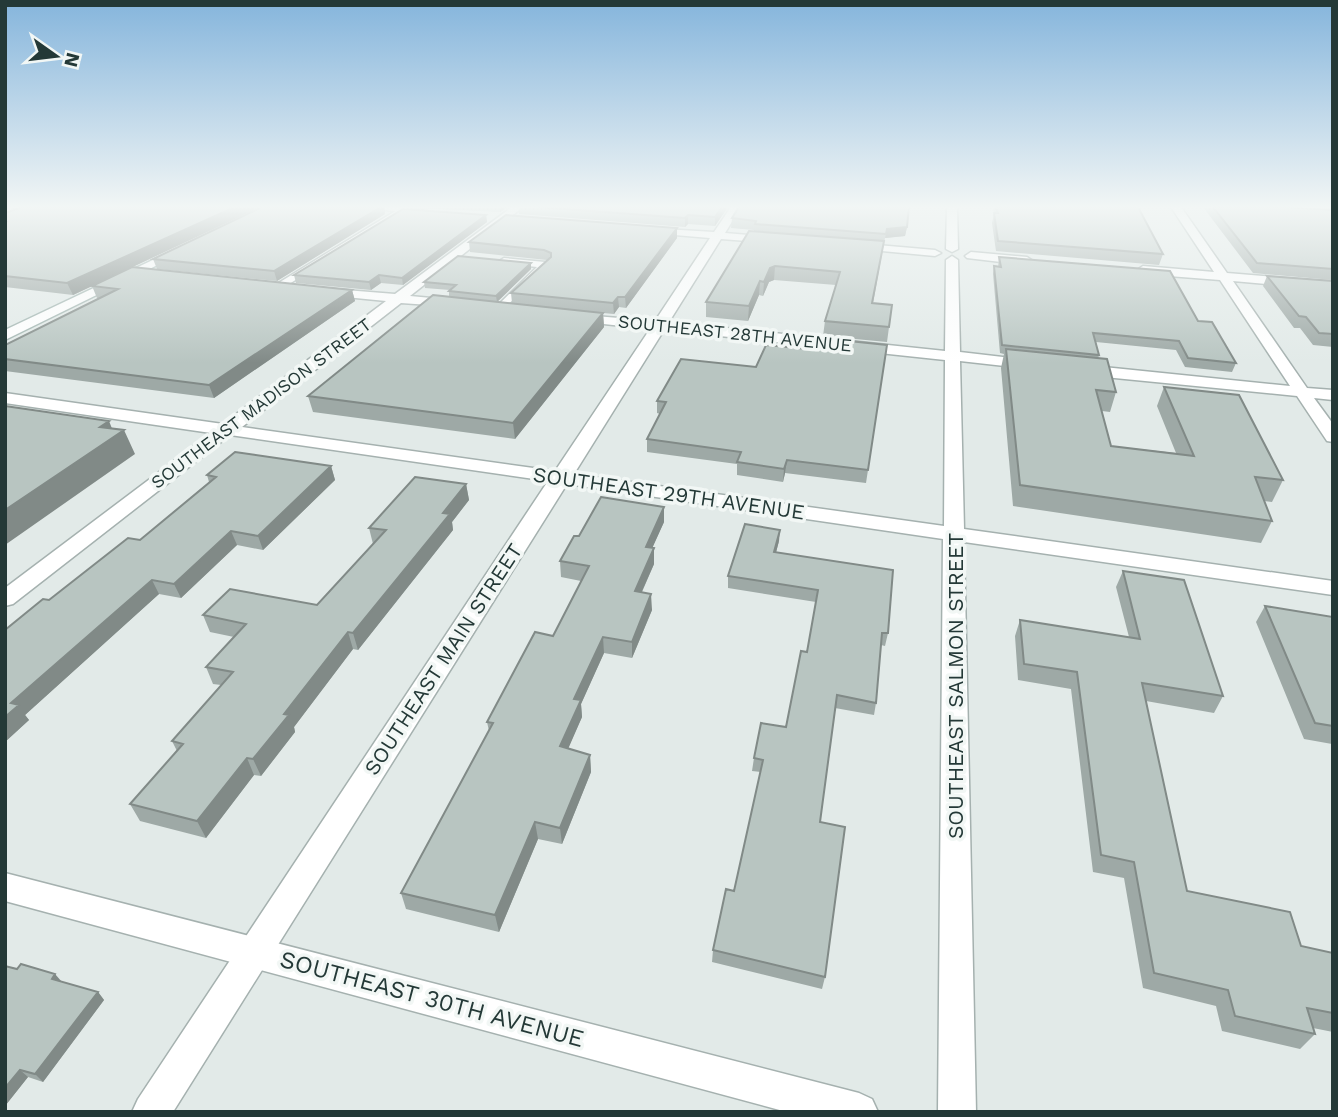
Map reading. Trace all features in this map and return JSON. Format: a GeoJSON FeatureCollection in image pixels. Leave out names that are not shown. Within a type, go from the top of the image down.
{"type":"FeatureCollection","features":[{"type":"Feature","properties":{"kind":"street"},"geometry":{"type":"LineString","coordinates":[[5,336],[163,259]]}},
{"type":"Feature","properties":{"kind":"street","name":"SOUTHEAST MADISON STREET"},"geometry":{"type":"LineString","coordinates":[[5,599],[449,259]]}},
{"type":"Feature","properties":{"kind":"street","name":"SOUTHEAST MAIN STREET"},"geometry":{"type":"LineString","coordinates":[[150,1112],[702,259]]}},
{"type":"Feature","properties":{"kind":"street","name":"SOUTHEAST SALMON STREET"},"geometry":{"type":"LineString","coordinates":[[953,259],[957,1112]]}},
{"type":"Feature","properties":{"kind":"street"},"geometry":{"type":"LineString","coordinates":[[1015,259],[1038,261]]}},
{"type":"Feature","properties":{"kind":"street"},"geometry":{"type":"LineString","coordinates":[[1211,259],[1333,437]]}},
{"type":"Feature","properties":{"kind":"street"},"geometry":{"type":"LineString","coordinates":[[1136,269],[1333,286]]}},
{"type":"Feature","properties":{"kind":"street"},"geometry":{"type":"LineString","coordinates":[[136,272],[162,275]]}},
{"type":"Feature","properties":{"kind":"street"},"geometry":{"type":"LineString","coordinates":[[271,286],[526,312]]}},
{"type":"Feature","properties":{"kind":"street","name":"SOUTHEAST 28TH AVENUE"},"geometry":{"type":"LineString","coordinates":[[567,316],[1333,396]]}},
{"type":"Feature","properties":{"kind":"street","name":"SOUTHEAST 29TH AVENUE"},"geometry":{"type":"LineString","coordinates":[[5,398],[1333,588]]}},
{"type":"Feature","properties":{"kind":"street","name":"SOUTHEAST 30TH AVENUE"},"geometry":{"type":"LineString","coordinates":[[5,887],[859,1112]]}},
{"type":"Feature","properties":{"kind":"lane"},"geometry":{"type":"LineString","coordinates":[[271,286],[317,259]]}},
{"type":"Feature","properties":{"kind":"lane"},"geometry":{"type":"LineString","coordinates":[[487,308],[545,264],[498,260]]}},
{"type":"Feature","properties":{"kind":"building"},"geometry":{"type":"Polygon","coordinates":[[[5,259],[120,259],[67,283],[5,276],[5,259]]]}},
{"type":"Feature","properties":{"kind":"building"},"geometry":{"type":"Polygon","coordinates":[[[154,259],[294,259],[274,271],[154,259]]]}},
{"type":"Feature","properties":{"kind":"building"},"geometry":{"type":"Polygon","coordinates":[[[320,259],[427,259],[402,278],[379,275],[369,282],[294,275],[320,259]]]}},
{"type":"Feature","properties":{"kind":"building"},"geometry":{"type":"Polygon","coordinates":[[[454,259],[531,263],[496,296],[449,291],[456,285],[424,282],[454,259]]]}},
{"type":"Feature","properties":{"kind":"building"},"geometry":{"type":"Polygon","coordinates":[[[549,259],[654,259],[625,297],[618,297],[613,303],[511,293],[549,259]]]}},
{"type":"Feature","properties":{"kind":"building"},"geometry":{"type":"Polygon","coordinates":[[[732,259],[880,259],[872,303],[892,305],[889,327],[825,321],[840,272],[775,266],[770,268],[764,282],[760,281],[749,306],[706,302],[732,259]]]}},
{"type":"Feature","properties":{"kind":"building"},"geometry":{"type":"Polygon","coordinates":[[[999,259],[1025,259],[1170,271],[1198,321],[1212,322],[1236,363],[1188,358],[1179,341],[1093,333],[1099,355],[1002,345],[994,266],[1001,267],[999,259]]]}},
{"type":"Feature","properties":{"kind":"building"},"geometry":{"type":"Polygon","coordinates":[[[1254,259],[1333,259],[1333,269],[1257,263],[1254,259]]]}},
{"type":"Feature","properties":{"kind":"building"},"geometry":{"type":"Polygon","coordinates":[[[132,267],[352,290],[209,385],[5,359],[5,345],[118,289],[92,286],[132,267]]]}},
{"type":"Feature","properties":{"kind":"building"},"geometry":{"type":"Polygon","coordinates":[[[1267,276],[1333,281],[1333,334],[1319,333],[1306,317],[1299,316],[1267,276]]]}},
{"type":"Feature","properties":{"kind":"building"},"geometry":{"type":"Polygon","coordinates":[[[433,295],[603,313],[513,423],[308,396],[433,295]]]}},
{"type":"Feature","properties":{"kind":"building"},"geometry":{"type":"Polygon","coordinates":[[[820,338],[887,345],[868,470],[787,460],[784,469],[737,462],[741,452],[647,439],[666,402],[657,401],[681,359],[756,367],[766,345],[817,350],[820,338]]]}},
{"type":"Feature","properties":{"kind":"building"},"geometry":{"type":"Polygon","coordinates":[[[1006,349],[1107,359],[1116,392],[1096,390],[1111,446],[1194,456],[1164,387],[1239,395],[1283,480],[1255,477],[1272,521],[1020,485],[1006,349]]]}},
{"type":"Feature","properties":{"kind":"building"},"geometry":{"type":"Polygon","coordinates":[[[5,406],[109,421],[100,427],[124,430],[5,510],[5,406]]]}},
{"type":"Feature","properties":{"kind":"building"},"geometry":{"type":"Polygon","coordinates":[[[235,452],[331,466],[258,536],[231,531],[174,584],[152,580],[11,703],[19,705],[5,717],[5,630],[43,599],[49,600],[128,538],[140,540],[216,477],[207,475],[235,452]]]}},
{"type":"Feature","properties":{"kind":"building"},"geometry":{"type":"Polygon","coordinates":[[[415,477],[466,484],[443,513],[450,514],[353,633],[348,632],[284,714],[289,715],[253,759],[247,758],[197,821],[130,804],[183,744],[172,741],[233,672],[206,667],[246,624],[203,615],[230,589],[317,605],[386,530],[369,528],[415,477]]]}},
{"type":"Feature","properties":{"kind":"building"},"geometry":{"type":"Polygon","coordinates":[[[601,497],[664,507],[646,547],[654,548],[635,591],[651,594],[632,642],[603,637],[574,699],[581,700],[560,746],[590,755],[560,828],[535,822],[495,915],[401,893],[493,723],[487,722],[535,632],[553,636],[589,566],[560,561],[574,536],[579,536],[601,497]]]}},
{"type":"Feature","properties":{"kind":"building"},"geometry":{"type":"Polygon","coordinates":[[[745,524],[780,530],[774,552],[893,570],[888,633],[882,633],[876,703],[837,695],[820,822],[845,827],[825,977],[713,950],[726,889],[734,891],[763,760],[754,758],[761,723],[786,727],[801,651],[807,652],[818,590],[728,576],[745,524]]]}},
{"type":"Feature","properties":{"kind":"building"},"geometry":{"type":"Polygon","coordinates":[[[1123,571],[1184,580],[1223,696],[1142,683],[1187,891],[1290,912],[1301,946],[1333,953],[1333,1013],[1307,1008],[1315,1034],[1235,1016],[1228,990],[1154,973],[1134,862],[1101,855],[1077,672],[1024,664],[1020,620],[1140,639],[1123,571]]]}},
{"type":"Feature","properties":{"kind":"building"},"geometry":{"type":"Polygon","coordinates":[[[1265,606],[1333,617],[1333,726],[1315,723],[1265,606]]]}},
{"type":"Feature","properties":{"kind":"building"},"geometry":{"type":"Polygon","coordinates":[[[21,964],[55,974],[52,979],[98,992],[35,1074],[20,1070],[5,1088],[5,966],[17,969],[21,964]]]}}]}
